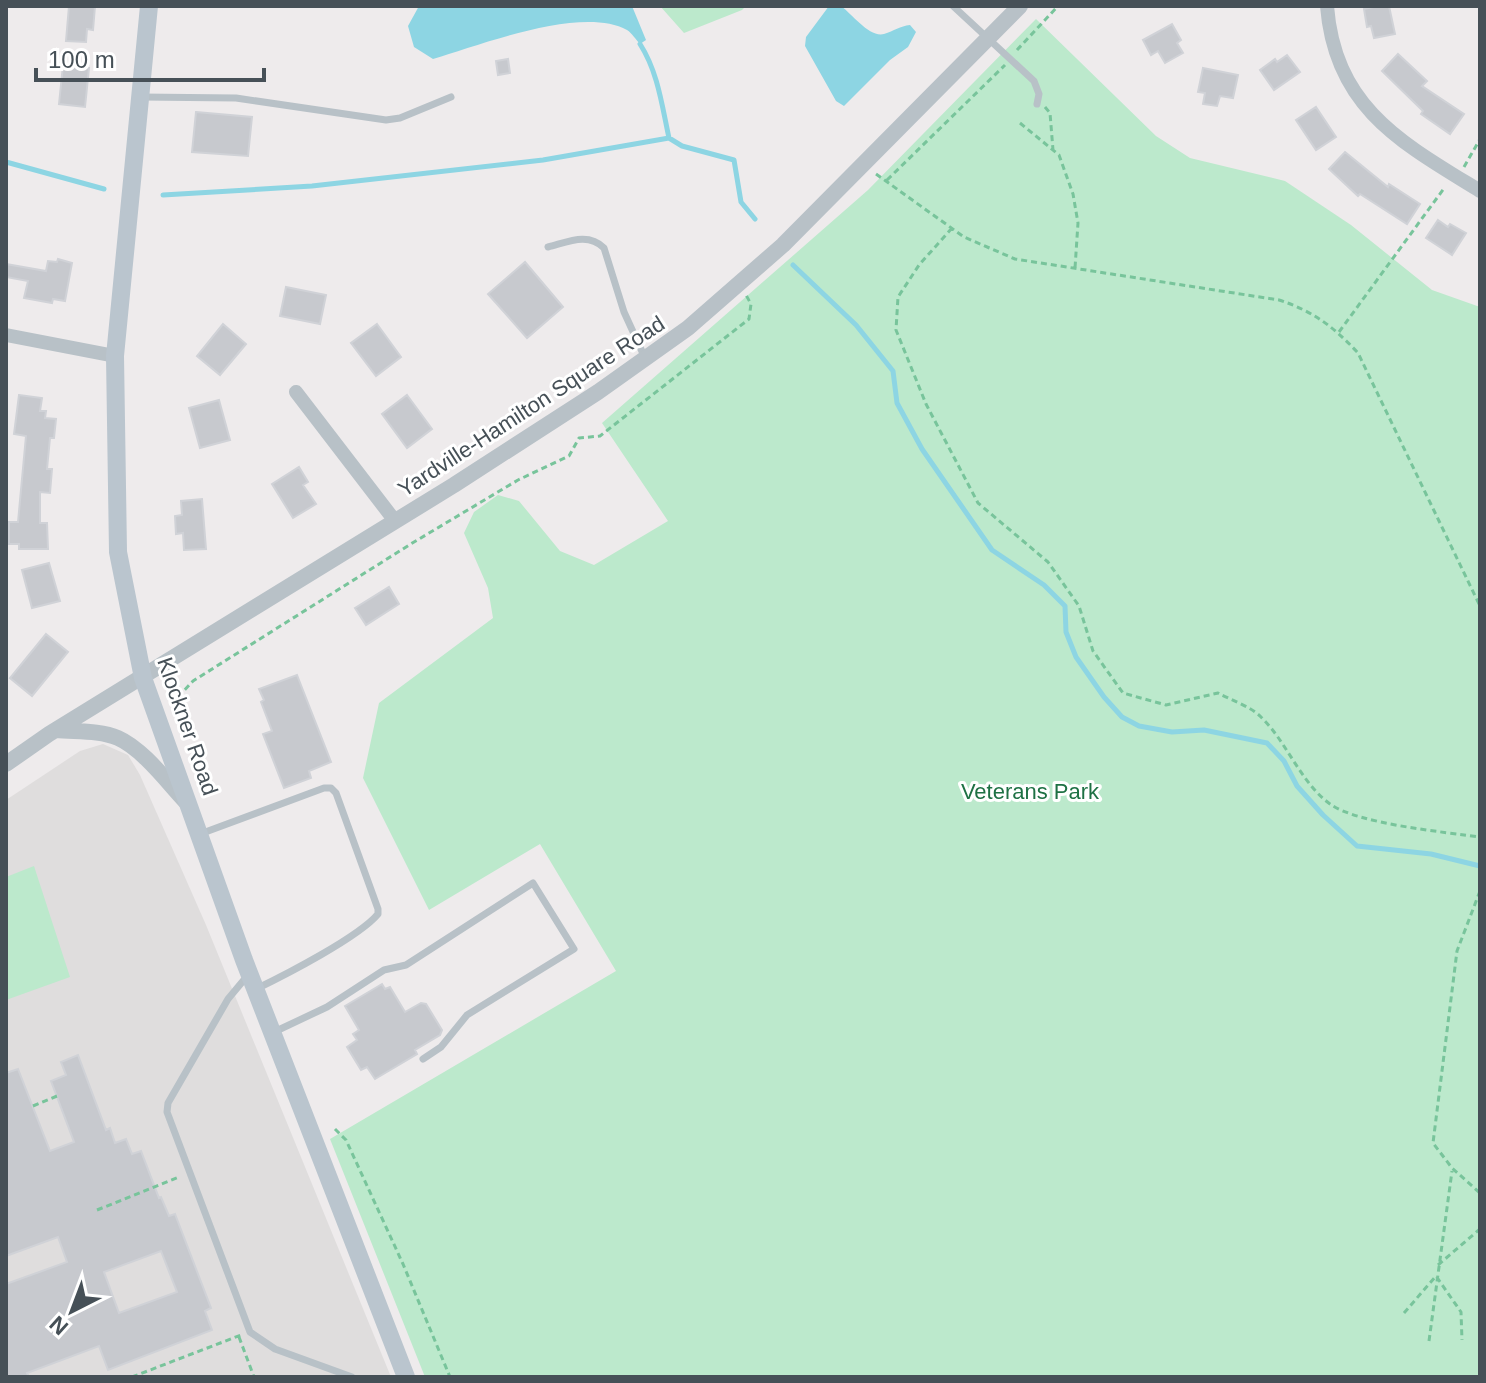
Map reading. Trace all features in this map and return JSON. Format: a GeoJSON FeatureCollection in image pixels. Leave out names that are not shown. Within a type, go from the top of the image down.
{"type":"FeatureCollection","features":[{"type":"Feature","properties":{"kind":"main road","name":"Klockner Road"},"geometry":{"type":"LineString","coordinates":[[149,6],[115,356],[118,552],[143,678],[252,981],[406,1377]]}},
{"type":"Feature","properties":{"kind":"street","name":"Yardville-Hamilton Square Road"},"geometry":{"type":"LineString","coordinates":[[6,764],[395,521],[646,359],[738,286],[1020,6]]}},
{"type":"Feature","properties":{"kind":"street"},"geometry":{"type":"LineString","coordinates":[[1327,6],[1337,57],[1366,108],[1385,129],[1406,145],[1480,191]]}},
{"type":"Feature","properties":{"kind":"street"},"geometry":{"type":"LineString","coordinates":[[6,335],[115,356]]}},
{"type":"Feature","properties":{"kind":"street"},"geometry":{"type":"LineString","coordinates":[[296,392],[395,521]]}},
{"type":"Feature","properties":{"kind":"street"},"geometry":{"type":"LineString","coordinates":[[56,730],[120,739],[148,761],[190,808]]}},
{"type":"Feature","properties":{"kind":"lane"},"geometry":{"type":"LineString","coordinates":[[953,6],[1034,81],[1039,94],[1038,102]]}},
{"type":"Feature","properties":{"kind":"lane"},"geometry":{"type":"LineString","coordinates":[[139,97],[236,98],[386,120],[400,118],[451,97]]}},
{"type":"Feature","properties":{"kind":"lane"},"geometry":{"type":"LineString","coordinates":[[548,247],[581,238],[596,240],[604,248],[624,312],[646,359]]}},
{"type":"Feature","properties":{"kind":"lane"},"geometry":{"type":"LineString","coordinates":[[200,834],[331,788],[336,793],[378,909],[374,919],[359,930],[281,977],[252,981],[228,999],[168,1103],[167,1112],[250,1332],[275,1349],[352,1377]]}},
{"type":"Feature","properties":{"kind":"lane"},"geometry":{"type":"LineString","coordinates":[[272,1033],[327,1007],[384,970],[406,965],[533,883],[574,949],[467,1015],[441,1047],[423,1059]]}},
{"type":"Feature","properties":{"kind":"path"},"geometry":{"type":"LineString","coordinates":[[886,181],[1010,59],[1058,6]]}},
{"type":"Feature","properties":{"kind":"path"},"geometry":{"type":"LineString","coordinates":[[1038,102],[1050,113],[1053,150]]}},
{"type":"Feature","properties":{"kind":"path"},"geometry":{"type":"LineString","coordinates":[[1020,123],[1059,155],[1073,194],[1078,223],[1075,268]]}},
{"type":"Feature","properties":{"kind":"path"},"geometry":{"type":"LineString","coordinates":[[1339,333],[1443,189],[1471,159],[1480,139]]}},
{"type":"Feature","properties":{"kind":"path"},"geometry":{"type":"LineString","coordinates":[[863,164],[964,237],[1015,259],[1279,300],[1307,309],[1339,333],[1358,353],[1480,606]]}},
{"type":"Feature","properties":{"kind":"path"},"geometry":{"type":"LineString","coordinates":[[952,228],[919,265],[898,297],[896,330],[926,404],[978,503],[1048,562],[1079,606],[1093,651],[1123,693],[1166,705],[1218,693],[1259,714],[1289,749],[1313,788],[1331,805],[1369,819],[1480,837]]}},
{"type":"Feature","properties":{"kind":"path"},"geometry":{"type":"LineString","coordinates":[[178,697],[193,681],[314,604],[518,480],[569,456],[579,438],[600,436],[749,319],[751,304],[738,286]]}},
{"type":"Feature","properties":{"kind":"path"},"geometry":{"type":"LineString","coordinates":[[1480,891],[1457,951],[1433,1143],[1452,1168],[1480,1193]]}},
{"type":"Feature","properties":{"kind":"path"},"geometry":{"type":"LineString","coordinates":[[33,1106],[57,1096]]}},
{"type":"Feature","properties":{"kind":"path"},"geometry":{"type":"LineString","coordinates":[[335,1129],[346,1140],[450,1377]]}},
{"type":"Feature","properties":{"kind":"path"},"geometry":{"type":"LineString","coordinates":[[1429,1341],[1452,1168]]}},
{"type":"Feature","properties":{"kind":"path"},"geometry":{"type":"LineString","coordinates":[[97,1210],[179,1177]]}},
{"type":"Feature","properties":{"kind":"path"},"geometry":{"type":"LineString","coordinates":[[1438,1265],[1480,1229]]}},
{"type":"Feature","properties":{"kind":"path"},"geometry":{"type":"LineString","coordinates":[[1404,1313],[1436,1276]]}},
{"type":"Feature","properties":{"kind":"path"},"geometry":{"type":"LineString","coordinates":[[1436,1276],[1461,1312],[1462,1340]]}},
{"type":"Feature","properties":{"kind":"path"},"geometry":{"type":"LineString","coordinates":[[132,1377],[250,1332]]}},
{"type":"Feature","properties":{"kind":"path"},"geometry":{"type":"LineString","coordinates":[[239,1335],[254,1377]]}},
{"type":"Feature","properties":{"kind":"path"},"geometry":{"type":"LineString","coordinates":[[151,1370],[154,1377]]}},
{"type":"Feature","properties":{"kind":"shaded area"},"geometry":{"type":"Polygon","coordinates":[[[103,744],[128,755],[140,775],[206,925],[391,1377],[6,1377],[6,800],[80,751],[103,744]]]}},
{"type":"Feature","properties":{"kind":"green space"},"geometry":{"type":"Polygon","coordinates":[[[660,6],[746,6],[684,33],[660,6]]]}},
{"type":"Feature","properties":{"kind":"green space","name":"Veterans Park"},"geometry":{"type":"Polygon","coordinates":[[[1036,19],[1156,136],[1190,158],[1285,181],[1351,225],[1432,290],[1480,307],[1480,1377],[425,1377],[330,1139],[616,971],[540,844],[429,910],[363,778],[379,703],[493,618],[488,588],[464,533],[474,512],[498,495],[519,501],[560,551],[594,565],[668,521],[602,423],[868,190],[1036,19]]]}},
{"type":"Feature","properties":{"kind":"green space"},"geometry":{"type":"Polygon","coordinates":[[[34,866],[70,977],[6,1000],[6,877],[34,866]]]}},
{"type":"Feature","properties":{"kind":"water"},"geometry":{"type":"Polygon","coordinates":[[[419,6],[632,6],[646,40],[640,44],[627,30],[608,23],[558,24],[433,59],[414,47],[408,26],[419,6]]]}},
{"type":"Feature","properties":{"kind":"water"},"geometry":{"type":"Polygon","coordinates":[[[829,6],[841,6],[873,33],[884,34],[910,25],[916,32],[908,47],[890,60],[844,106],[836,101],[805,46],[806,37],[829,6]]]}},
{"type":"Feature","properties":{"kind":"building"},"geometry":{"type":"Polygon","coordinates":[[[69,6],[95,6],[93,30],[87,29],[86,42],[66,41],[69,6]]]}},
{"type":"Feature","properties":{"kind":"building"},"geometry":{"type":"Polygon","coordinates":[[[1389,6],[1395,34],[1374,38],[1371,26],[1367,27],[1364,9],[1389,6]]]}},
{"type":"Feature","properties":{"kind":"building"},"geometry":{"type":"Polygon","coordinates":[[[1172,24],[1181,40],[1177,43],[1183,53],[1165,63],[1158,51],[1151,55],[1143,40],[1172,24]]]}},
{"type":"Feature","properties":{"kind":"building"},"geometry":{"type":"Polygon","coordinates":[[[1398,54],[1427,81],[1422,86],[1464,114],[1450,134],[1421,114],[1423,111],[1382,71],[1398,54]]]}},
{"type":"Feature","properties":{"kind":"building"},"geometry":{"type":"Polygon","coordinates":[[[1287,55],[1300,72],[1274,90],[1260,70],[1287,55]]]}},
{"type":"Feature","properties":{"kind":"building"},"geometry":{"type":"Polygon","coordinates":[[[508,59],[510,73],[498,75],[496,61],[508,59]]]}},
{"type":"Feature","properties":{"kind":"building"},"geometry":{"type":"Polygon","coordinates":[[[63,65],[89,68],[85,107],[59,104],[63,65]]]}},
{"type":"Feature","properties":{"kind":"building"},"geometry":{"type":"Polygon","coordinates":[[[1203,68],[1238,75],[1233,98],[1220,96],[1217,106],[1203,104],[1205,93],[1198,92],[1203,68]]]}},
{"type":"Feature","properties":{"kind":"building"},"geometry":{"type":"Polygon","coordinates":[[[1316,107],[1336,137],[1316,150],[1296,120],[1316,107]]]}},
{"type":"Feature","properties":{"kind":"building"},"geometry":{"type":"Polygon","coordinates":[[[196,112],[252,117],[248,156],[192,152],[196,112]]]}},
{"type":"Feature","properties":{"kind":"building"},"geometry":{"type":"Polygon","coordinates":[[[1345,152],[1388,187],[1389,184],[1420,204],[1407,224],[1360,194],[1358,196],[1329,169],[1345,152]]]}},
{"type":"Feature","properties":{"kind":"building"},"geometry":{"type":"Polygon","coordinates":[[[1438,220],[1466,233],[1452,255],[1426,238],[1438,220]]]}},
{"type":"Feature","properties":{"kind":"building"},"geometry":{"type":"Polygon","coordinates":[[[58,259],[72,263],[65,301],[53,299],[52,303],[24,298],[28,281],[6,277],[6,264],[46,271],[48,261],[57,262],[58,259]]]}},
{"type":"Feature","properties":{"kind":"building"},"geometry":{"type":"Polygon","coordinates":[[[525,262],[563,307],[527,338],[488,294],[525,262]]]}},
{"type":"Feature","properties":{"kind":"building"},"geometry":{"type":"Polygon","coordinates":[[[286,287],[326,295],[320,324],[280,316],[286,287]]]}},
{"type":"Feature","properties":{"kind":"building"},"geometry":{"type":"Polygon","coordinates":[[[223,324],[246,344],[220,375],[197,356],[223,324]]]}},
{"type":"Feature","properties":{"kind":"building"},"geometry":{"type":"Polygon","coordinates":[[[377,324],[401,357],[376,376],[351,343],[377,324]]]}},
{"type":"Feature","properties":{"kind":"building"},"geometry":{"type":"Polygon","coordinates":[[[19,395],[42,398],[40,411],[46,411],[45,418],[56,419],[54,438],[50,438],[47,469],[52,469],[50,493],[40,492],[40,523],[47,523],[48,549],[19,549],[19,544],[9,544],[9,522],[18,522],[26,436],[14,434],[19,395]]]}},
{"type":"Feature","properties":{"kind":"building"},"geometry":{"type":"Polygon","coordinates":[[[407,395],[432,429],[407,448],[382,414],[407,395]]]}},
{"type":"Feature","properties":{"kind":"building"},"geometry":{"type":"Polygon","coordinates":[[[219,400],[230,440],[200,448],[189,408],[219,400]]]}},
{"type":"Feature","properties":{"kind":"building"},"geometry":{"type":"Polygon","coordinates":[[[299,467],[308,482],[303,485],[316,504],[293,518],[272,484],[299,467]]]}},
{"type":"Feature","properties":{"kind":"building"},"geometry":{"type":"Polygon","coordinates":[[[202,499],[206,549],[184,550],[183,533],[176,534],[175,516],[182,515],[181,501],[202,499]]]}},
{"type":"Feature","properties":{"kind":"building"},"geometry":{"type":"Polygon","coordinates":[[[49,563],[60,601],[32,608],[22,570],[49,563]]]}},
{"type":"Feature","properties":{"kind":"building"},"geometry":{"type":"Polygon","coordinates":[[[389,587],[399,604],[366,625],[355,608],[389,587]]]}},
{"type":"Feature","properties":{"kind":"building"},"geometry":{"type":"Polygon","coordinates":[[[46,634],[68,652],[32,696],[10,678],[46,634]]]}},
{"type":"Feature","properties":{"kind":"building"},"geometry":{"type":"Polygon","coordinates":[[[297,675],[331,762],[309,771],[311,778],[284,788],[263,734],[272,731],[259,689],[297,675]]]}},
{"type":"Feature","properties":{"kind":"building"},"geometry":{"type":"Polygon","coordinates":[[[382,984],[385,989],[390,987],[405,1012],[421,1003],[426,1004],[442,1030],[440,1035],[415,1050],[417,1054],[375,1079],[367,1067],[361,1070],[347,1047],[357,1040],[353,1034],[359,1030],[345,1006],[382,984]]]}},
{"type":"Feature","properties":{"kind":"building"},"geometry":{"type":"Polygon","coordinates":[[[78,1055],[106,1130],[110,1128],[115,1143],[126,1139],[132,1154],[141,1151],[159,1198],[169,1216],[175,1214],[211,1308],[205,1311],[212,1330],[108,1370],[99,1346],[27,1373],[29,1377],[6,1377],[6,1284],[67,1262],[58,1237],[6,1256],[6,1073],[18,1069],[50,1151],[74,1142],[51,1081],[66,1075],[61,1062],[78,1055]],[[161,1251],[104,1272],[119,1313],[177,1292],[161,1251]]]}},
{"type":"Feature","properties":{"kind":"waterway"},"geometry":{"type":"LineString","coordinates":[[640,44],[655,78],[669,138],[682,146],[734,160],[741,202],[755,219]]}},
{"type":"Feature","properties":{"kind":"waterway"},"geometry":{"type":"LineString","coordinates":[[163,195],[312,186],[543,160],[669,138]]}},
{"type":"Feature","properties":{"kind":"waterway"},"geometry":{"type":"LineString","coordinates":[[6,162],[104,189]]}},
{"type":"Feature","properties":{"kind":"waterway"},"geometry":{"type":"LineString","coordinates":[[793,265],[856,325],[893,371],[897,403],[922,449],[992,550],[1044,585],[1065,606],[1066,632],[1076,657],[1122,717],[1139,726],[1172,732],[1204,730],[1267,743],[1284,761],[1297,786],[1357,846],[1431,854],[1480,866]]}}]}
